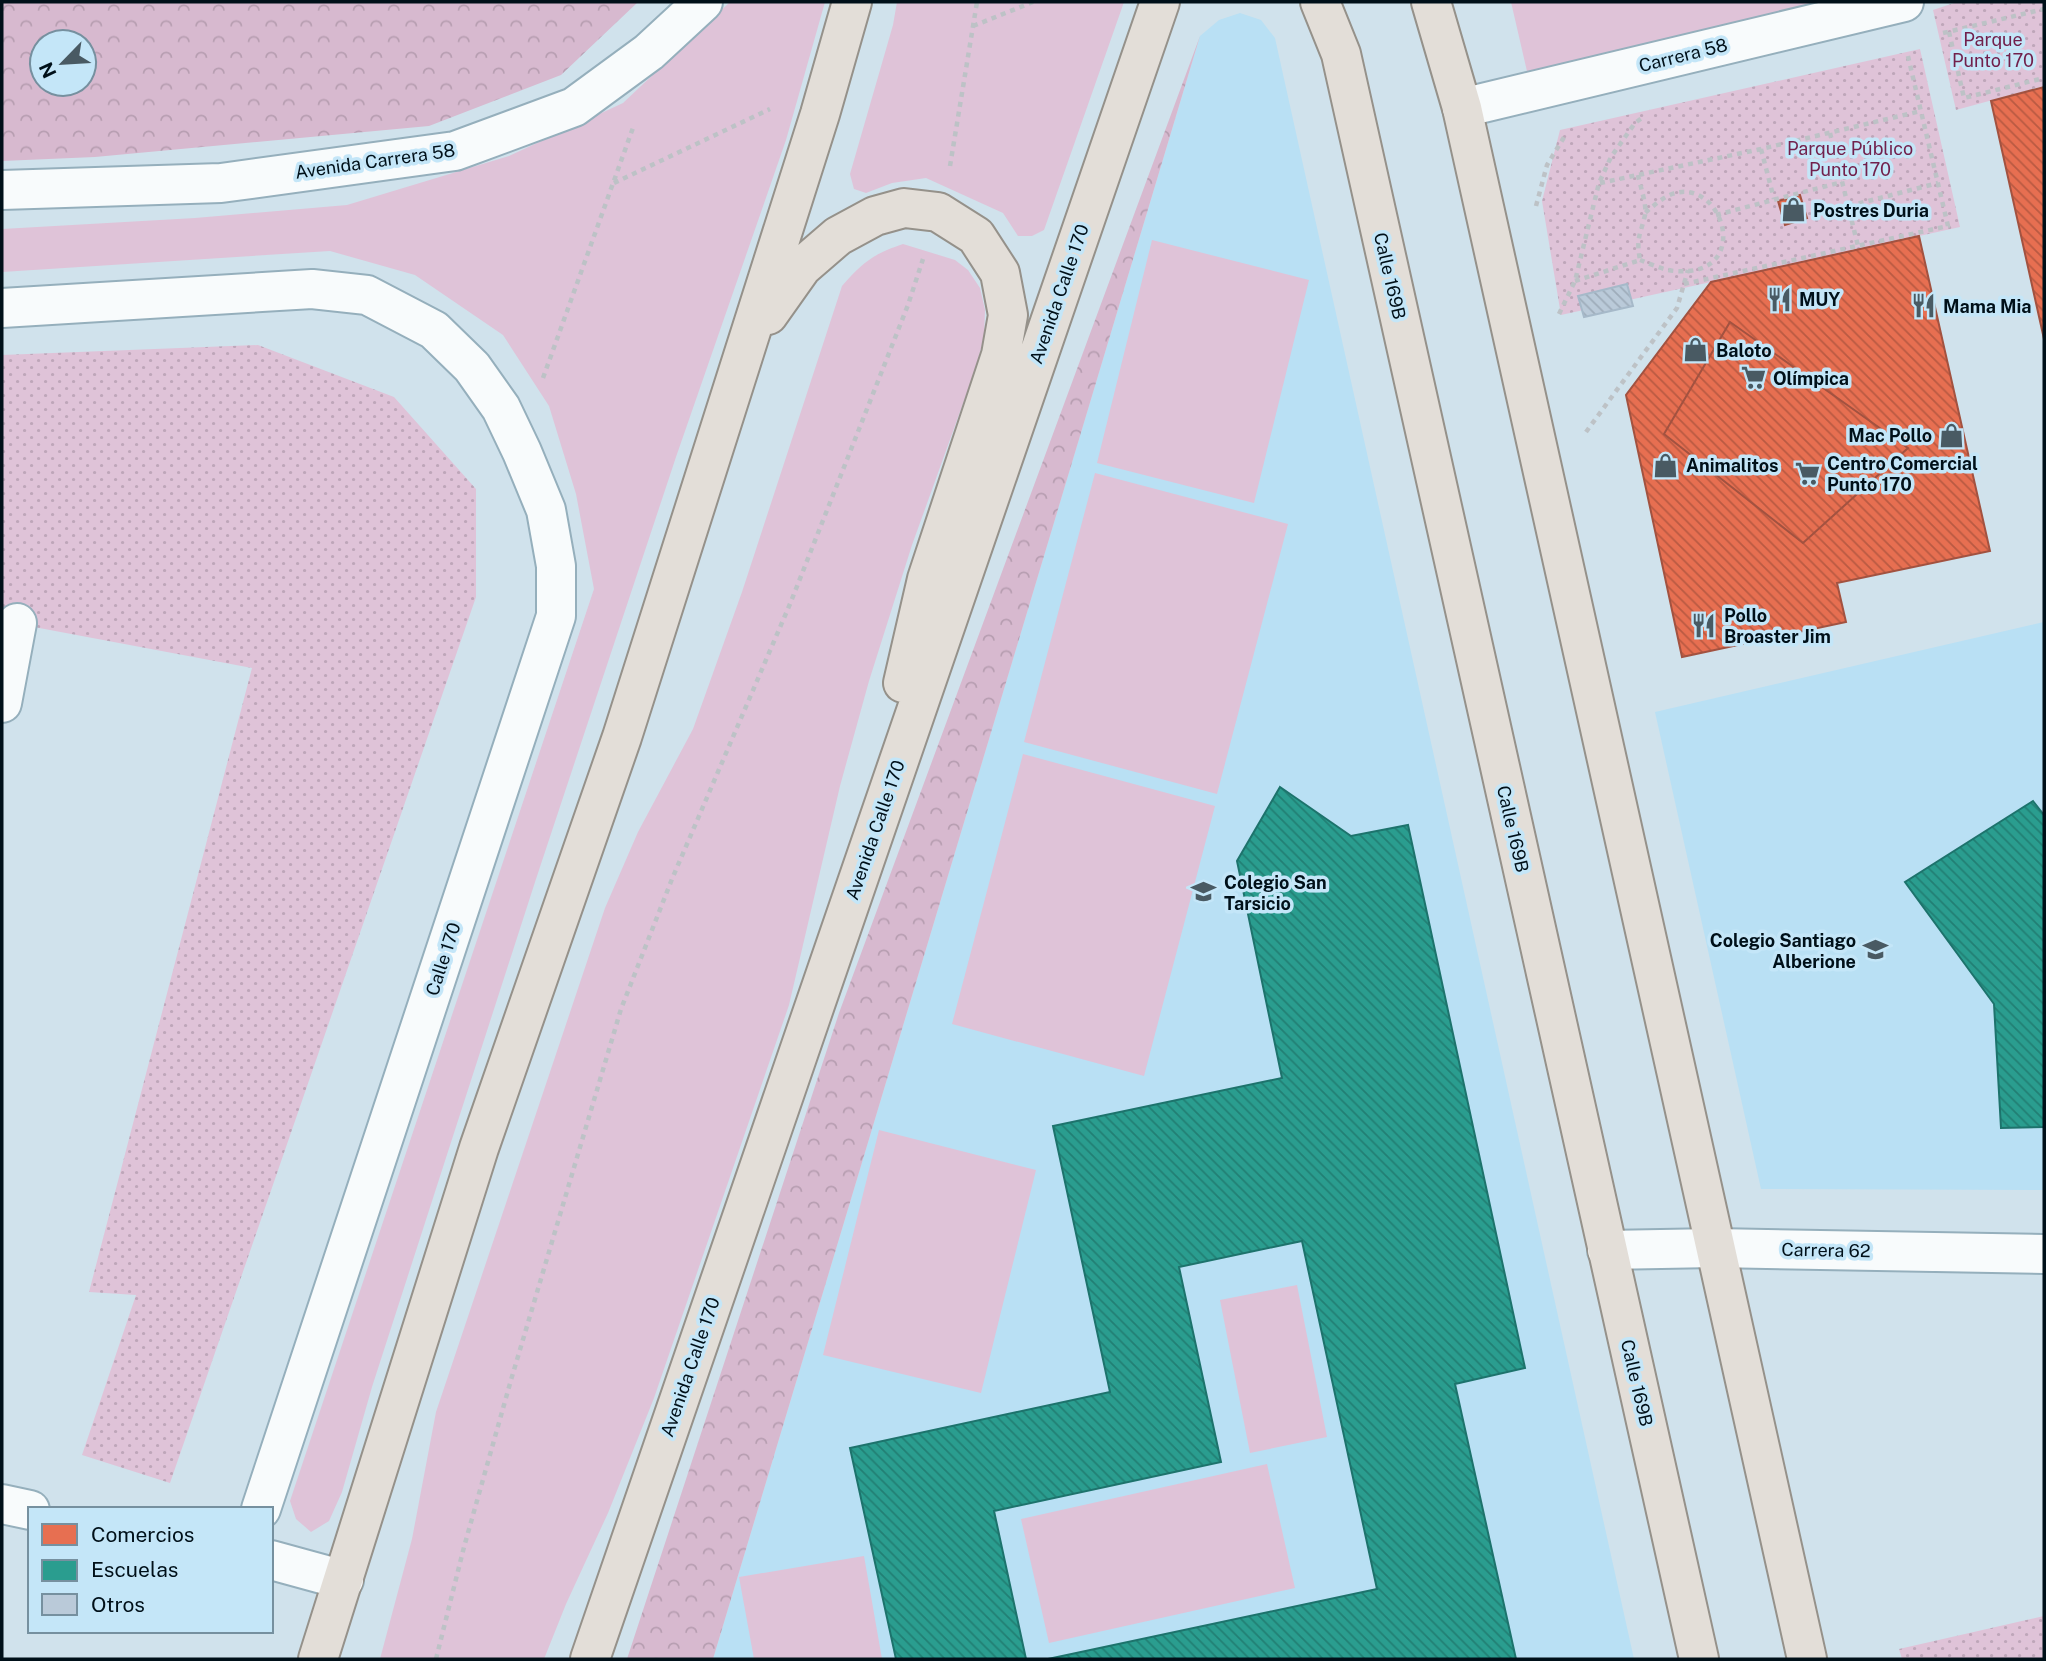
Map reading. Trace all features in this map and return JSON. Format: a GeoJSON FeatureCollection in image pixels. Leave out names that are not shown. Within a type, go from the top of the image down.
{"type":"FeatureCollection","features":[{"type":"Feature","properties":{"kind":"main road"},"geometry":{"type":"LineString","coordinates":[[318,1658],[479,1148],[622,737],[820,114],[852,2]]}},
{"type":"Feature","properties":{"kind":"main road","name":"Avenida Calle 170"},"geometry":{"type":"LineString","coordinates":[[590,1659],[1160,2]]}},
{"type":"Feature","properties":{"kind":"main road","name":"Calle 169B"},"geometry":{"type":"LineString","coordinates":[[1320,2],[1341,54],[1699,1659]]}},
{"type":"Feature","properties":{"kind":"main road"},"geometry":{"type":"LineString","coordinates":[[1432,2],[1462,108],[1807,1659]]}},
{"type":"Feature","properties":{"kind":"main road"},"geometry":{"type":"LineString","coordinates":[[747,345],[802,267],[838,236],[875,216],[904,208],[938,212],[976,236],[1000,273],[1008,315],[1001,355],[927,579],[861,869]]}},
{"type":"Feature","properties":{"kind":"street","name":"Avenida Carrera 58"},"geometry":{"type":"LineString","coordinates":[[2,190],[221,183],[455,151],[574,107],[649,52],[704,2]]}},
{"type":"Feature","properties":{"kind":"street","name":"Carrera 58"},"geometry":{"type":"LineString","coordinates":[[1462,108],[1904,2]]}},
{"type":"Feature","properties":{"kind":"street","name":"Calle 170"},"geometry":{"type":"LineString","coordinates":[[2,308],[312,289],[367,295],[434,330],[472,367],[501,408],[547,510],[556,565],[556,616],[262,1507]]}},
{"type":"Feature","properties":{"kind":"street"},"geometry":{"type":"LineString","coordinates":[[2,703],[17,623]]}},
{"type":"Feature","properties":{"kind":"street","name":"Carrera 62"},"geometry":{"type":"LineString","coordinates":[[1607,1250],[1715,1248],[2044,1254]]}},
{"type":"Feature","properties":{"kind":"street"},"geometry":{"type":"LineString","coordinates":[[2,1504],[28,1510]]}},
{"type":"Feature","properties":{"kind":"street"},"geometry":{"type":"LineString","coordinates":[[273,1561],[344,1580]]}},
{"type":"Feature","properties":{"kind":"path"},"geometry":{"type":"LineString","coordinates":[[436,1659],[464,1547],[621,1009],[672,879],[790,604],[908,305],[938,212],[952,156],[977,2]]}},
{"type":"Feature","properties":{"kind":"path"},"geometry":{"type":"LineString","coordinates":[[972,26],[1033,2]]}},
{"type":"Feature","properties":{"kind":"path"},"geometry":{"type":"LineString","coordinates":[[2044,9],[1949,32],[1964,98],[2044,78]]}},
{"type":"Feature","properties":{"kind":"path"},"geometry":{"type":"LineString","coordinates":[[1684,284],[1948,226],[1905,41]]}},
{"type":"Feature","properties":{"kind":"path"},"geometry":{"type":"LineString","coordinates":[[613,183],[771,108]]}},
{"type":"Feature","properties":{"kind":"path"},"geometry":{"type":"LineString","coordinates":[[1554,324],[1575,281],[1599,183],[1761,149],[1921,111]]}},
{"type":"Feature","properties":{"kind":"path"},"geometry":{"type":"LineString","coordinates":[[543,378],[638,115]]}},
{"type":"Feature","properties":{"kind":"path"},"geometry":{"type":"LineString","coordinates":[[1536,209],[1547,165],[1564,135],[1574,129]]}},
{"type":"Feature","properties":{"kind":"path"},"geometry":{"type":"LineString","coordinates":[[1830,132],[1858,246]]}},
{"type":"Feature","properties":{"kind":"path"},"geometry":{"type":"LineString","coordinates":[[1761,149],[1774,199]]}},
{"type":"Feature","properties":{"kind":"path"},"geometry":{"type":"LineString","coordinates":[[1638,175],[1646,213]]}},
{"type":"Feature","properties":{"kind":"path"},"geometry":{"type":"LineString","coordinates":[[1716,215],[1843,182]]}},
{"type":"Feature","properties":{"kind":"path"},"geometry":{"type":"LineString","coordinates":[[1849,206],[1938,183]]}},
{"type":"Feature","properties":{"kind":"path"},"geometry":{"type":"LineString","coordinates":[[1575,281],[1640,260],[1676,271],[1714,262],[1723,247],[1724,227],[1708,200],[1693,194],[1673,193],[1646,213],[1639,229],[1637,243],[1640,260]]}},
{"type":"Feature","properties":{"kind":"path"},"geometry":{"type":"LineString","coordinates":[[1579,441],[1677,308],[1688,270]]}},
{"type":"Feature","properties":{"kind":"shaded area","name":"Colegio San Tarsicio"},"geometry":{"type":"Polygon","coordinates":[[[1240,13],[1261,20],[1275,38],[1634,1659],[713,1659],[1200,36],[1219,20],[1240,13]]]}},
{"type":"Feature","properties":{"kind":"shaded area","name":"Colegio Santiago Alberione"},"geometry":{"type":"Polygon","coordinates":[[[2044,622],[2044,1190],[1761,1189],[1655,712],[2044,622]]]}},
{"type":"Feature","properties":{"kind":"green space"},"geometry":{"type":"Polygon","coordinates":[[[2,2],[638,2],[561,75],[429,126],[95,157],[2,161],[2,2]]]}},
{"type":"Feature","properties":{"kind":"green space"},"geometry":{"type":"Polygon","coordinates":[[[730,2],[825,2],[786,140],[676,457],[536,879],[372,1387],[342,1492],[329,1521],[311,1532],[296,1519],[290,1501],[594,589],[576,494],[549,406],[503,335],[415,275],[330,251],[2,272],[2,229],[195,218],[347,205],[509,156],[623,103],[730,2]]]}},
{"type":"Feature","properties":{"kind":"green space"},"geometry":{"type":"Polygon","coordinates":[[[897,2],[1124,2],[1044,230],[1032,236],[1018,236],[1003,213],[926,178],[892,183],[866,193],[854,189],[850,174],[893,25],[897,2]]]}},
{"type":"Feature","properties":{"kind":"green space"},"geometry":{"type":"Polygon","coordinates":[[[1511,2],[1837,2],[1529,80],[1511,2]]]}},
{"type":"Feature","properties":{"kind":"green space","name":"Parque Punto 170"},"geometry":{"type":"Polygon","coordinates":[[[1957,2],[2044,2],[2044,86],[1956,110],[1933,10],[1957,2]]]}},
{"type":"Feature","properties":{"kind":"green space"},"geometry":{"type":"Polygon","coordinates":[[[1200,36],[713,1659],[627,1659],[839,1013],[1200,36]]]}},
{"type":"Feature","properties":{"kind":"green space","name":"Parque Público Punto 170"},"geometry":{"type":"Polygon","coordinates":[[[1920,49],[1960,227],[1561,315],[1542,201],[1560,130],[1920,49]]]}},
{"type":"Feature","properties":{"kind":"green space"},"geometry":{"type":"Polygon","coordinates":[[[1152,240],[1309,280],[1254,503],[1097,463],[1152,240]]]}},
{"type":"Feature","properties":{"kind":"green space"},"geometry":{"type":"Polygon","coordinates":[[[903,244],[955,260],[968,270],[980,288],[985,310],[984,338],[912,545],[869,681],[840,786],[789,1005],[654,1398],[608,1513],[544,1659],[380,1659],[412,1539],[436,1412],[605,908],[638,832],[693,729],[742,592],[842,286],[869,260],[903,244]]]}},
{"type":"Feature","properties":{"kind":"green space"},"geometry":{"type":"Polygon","coordinates":[[[258,345],[394,397],[476,489],[476,597],[170,1483],[82,1455],[136,1295],[89,1292],[252,668],[2,621],[2,355],[258,345]]]}},
{"type":"Feature","properties":{"kind":"green space"},"geometry":{"type":"Polygon","coordinates":[[[1095,473],[1288,524],[1217,794],[1024,742],[1095,473]]]}},
{"type":"Feature","properties":{"kind":"green space"},"geometry":{"type":"Polygon","coordinates":[[[1023,754],[1215,806],[1144,1076],[952,1024],[1023,754]]]}},
{"type":"Feature","properties":{"kind":"green space"},"geometry":{"type":"Polygon","coordinates":[[[879,1130],[1036,1170],[981,1393],[823,1355],[879,1130]]]}},
{"type":"Feature","properties":{"kind":"green space"},"geometry":{"type":"Polygon","coordinates":[[[1297,1285],[1327,1437],[1250,1453],[1220,1300],[1297,1285]]]}},
{"type":"Feature","properties":{"kind":"green space"},"geometry":{"type":"Polygon","coordinates":[[[1267,1464],[1295,1588],[1049,1643],[1021,1519],[1267,1464]]]}},
{"type":"Feature","properties":{"kind":"green space"},"geometry":{"type":"Polygon","coordinates":[[[864,1556],[882,1659],[754,1659],[739,1577],[864,1556]]]}},
{"type":"Feature","properties":{"kind":"green space"},"geometry":{"type":"Polygon","coordinates":[[[2044,1616],[2044,1659],[1902,1659],[1899,1649],[2044,1616]]]}},
{"type":"Feature","properties":{"kind":"building: Comercios"},"geometry":{"type":"Polygon","coordinates":[[[2044,87],[2044,339],[1991,101],[2044,87]]]}},
{"type":"Feature","properties":{"kind":"building: Comercios","name":"Postres Duria"},"geometry":{"type":"Polygon","coordinates":[[[1800,195],[1807,218],[1785,225],[1778,201],[1800,195]]]}},
{"type":"Feature","properties":{"kind":"building: Comercios","name":"Centro Comercial Punto 170"},"geometry":{"type":"Polygon","coordinates":[[[1919,236],[1990,551],[1837,583],[1846,622],[1682,657],[1626,395],[1711,282],[1919,236]]]}},
{"type":"Feature","properties":{"kind":"building: Comercios","name":"Olímpica"},"geometry":{"type":"Polygon","coordinates":[[[1730,322],[1908,448],[1803,543],[1664,434],[1730,322]]]}},
{"type":"Feature","properties":{"kind":"building: Escuelas"},"geometry":{"type":"Polygon","coordinates":[[[1280,787],[1351,836],[1408,825],[1525,1368],[1455,1384],[1516,1659],[1048,1659],[1377,1589],[1302,1241],[1179,1267],[1221,1462],[994,1511],[1026,1659],[896,1659],[850,1448],[1110,1392],[1053,1126],[1282,1078],[1237,861],[1280,787]]]}},
{"type":"Feature","properties":{"kind":"building: Escuelas"},"geometry":{"type":"Polygon","coordinates":[[[2033,801],[2044,815],[2044,1127],[2001,1128],[1994,1004],[1905,882],[2033,801]]]}},
{"type":"Feature","properties":{"kind":"building: Otros"},"geometry":{"type":"Polygon","coordinates":[[[1627,284],[1633,306],[1584,317],[1578,296],[1627,284]]]}},
{"type":"Feature","properties":{"kind":"place","name":"Postres Duria"},"geometry":{"type":"Point","coordinates":[1793,210]}},
{"type":"Feature","properties":{"kind":"place","name":"MUY"},"geometry":{"type":"Point","coordinates":[1779,299]}},
{"type":"Feature","properties":{"kind":"place","name":"Mama Mia"},"geometry":{"type":"Point","coordinates":[1923,306]}},
{"type":"Feature","properties":{"kind":"place","name":"Baloto"},"geometry":{"type":"Point","coordinates":[1696,350]}},
{"type":"Feature","properties":{"kind":"place","name":"Olímpica"},"geometry":{"type":"Point","coordinates":[1753,378]}},
{"type":"Feature","properties":{"kind":"place","name":"Mac Pollo"},"geometry":{"type":"Point","coordinates":[1952,435]}},
{"type":"Feature","properties":{"kind":"place","name":"Animalitos"},"geometry":{"type":"Point","coordinates":[1666,465]}},
{"type":"Feature","properties":{"kind":"place","name":"Centro Comercial Punto 170"},"geometry":{"type":"Point","coordinates":[1807,473]}},
{"type":"Feature","properties":{"kind":"place","name":"Pollo Broaster Jim"},"geometry":{"type":"Point","coordinates":[1704,625]}},
{"type":"Feature","properties":{"kind":"place","name":"Colegio San Tarsicio"},"geometry":{"type":"Point","coordinates":[1204,892]}},
{"type":"Feature","properties":{"kind":"place","name":"Colegio Santiago Alberione"},"geometry":{"type":"Point","coordinates":[1876,950]}}]}
